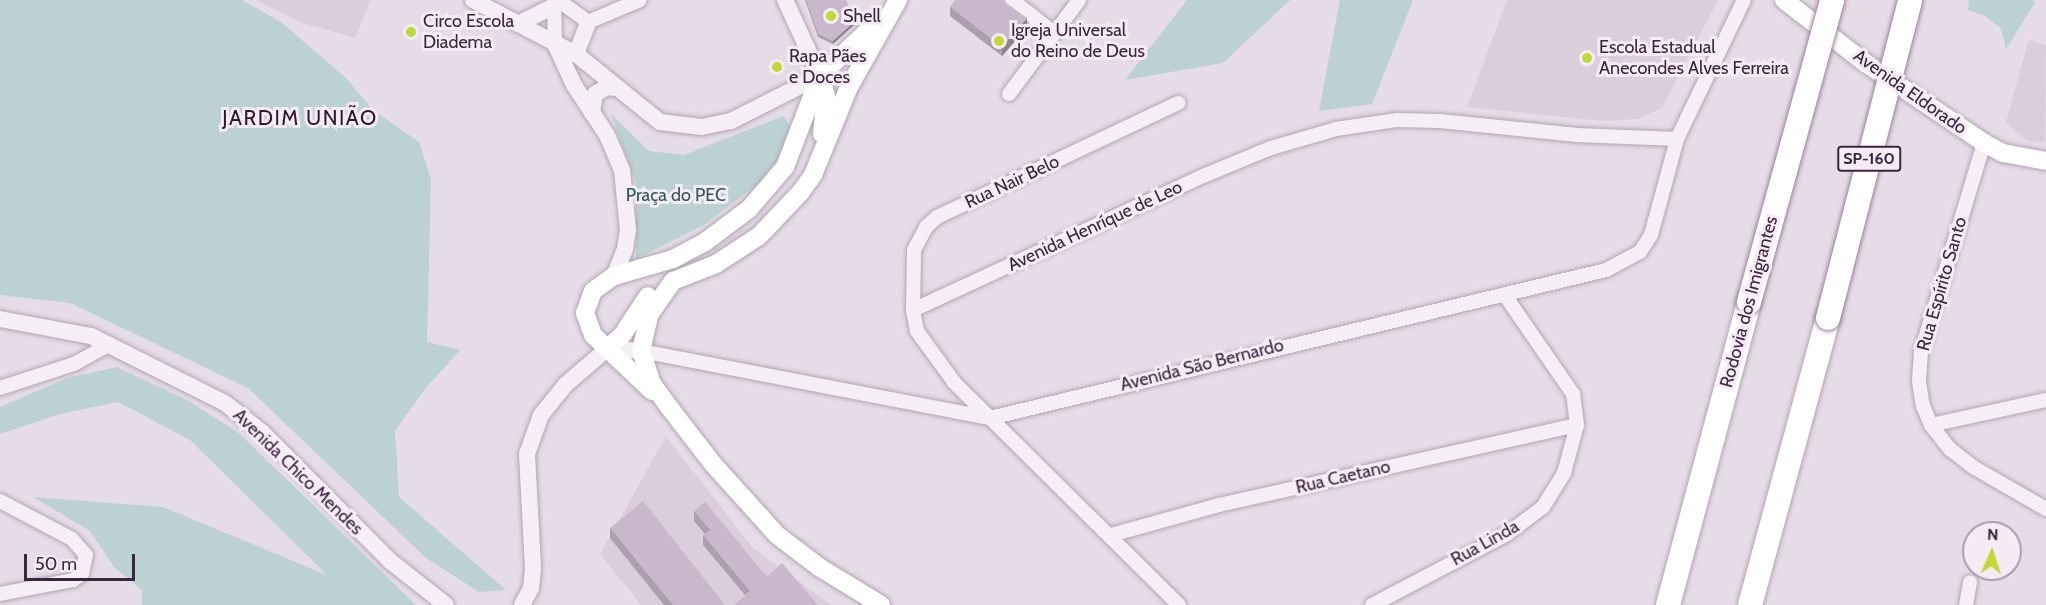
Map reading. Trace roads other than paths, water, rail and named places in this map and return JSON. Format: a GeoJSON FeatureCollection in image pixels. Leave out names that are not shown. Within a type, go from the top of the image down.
{"type":"FeatureCollection","features":[{"type":"Feature","properties":{"kind":"highway","name":"Rodovia dos Imigrantes"},"geometry":{"type":"LineString","coordinates":[[1668,605],[1832,0]]}},
{"type":"Feature","properties":{"kind":"highway","name":"SP-160"},"geometry":{"type":"LineString","coordinates":[[1750,605],[1828,318],[1910,0]]}},
{"type":"Feature","properties":{"kind":"main road"},"geometry":{"type":"LineString","coordinates":[[669,407],[593,334],[585,313],[593,291],[614,276],[673,259],[705,242],[749,209],[785,167],[820,76],[897,2]]}},
{"type":"Feature","properties":{"kind":"main road"},"geometry":{"type":"LineString","coordinates":[[607,349],[623,334],[651,292],[716,264],[759,236],[800,193],[818,163],[849,87],[897,2]]}},
{"type":"Feature","properties":{"kind":"main road","name":"Avenida Eldorado"},"geometry":{"type":"LineString","coordinates":[[1789,2],[1864,62],[1984,143],[2003,153],[2046,161]]}},
{"type":"Feature","properties":{"kind":"main road"},"geometry":{"type":"LineString","coordinates":[[818,163],[825,108],[820,76]]}},
{"type":"Feature","properties":{"kind":"main road"},"geometry":{"type":"LineString","coordinates":[[673,281],[649,315],[641,351],[652,384],[712,464],[777,536],[849,586],[881,605]]}},
{"type":"Feature","properties":{"kind":"main road"},"geometry":{"type":"LineString","coordinates":[[849,586],[866,605]]}},
{"type":"Feature","properties":{"kind":"street"},"geometry":{"type":"LineString","coordinates":[[473,0],[576,54],[660,122],[702,127],[731,121],[820,76],[785,0]]}},
{"type":"Feature","properties":{"kind":"street"},"geometry":{"type":"LineString","coordinates":[[576,54],[588,22],[640,0]]}},
{"type":"Feature","properties":{"kind":"street"},"geometry":{"type":"LineString","coordinates":[[1012,0],[1053,32]]}},
{"type":"Feature","properties":{"kind":"street"},"geometry":{"type":"LineString","coordinates":[[1009,93],[1079,0]]}},
{"type":"Feature","properties":{"kind":"street","name":"Avenida São Bernardo"},"geometry":{"type":"LineString","coordinates":[[641,351],[990,418],[1286,344],[1506,297],[1606,270],[1640,252],[1651,235],[1677,139],[1743,0]]}},
{"type":"Feature","properties":{"kind":"street"},"geometry":{"type":"LineString","coordinates":[[518,24],[534,20],[555,2]]}},
{"type":"Feature","properties":{"kind":"street"},"geometry":{"type":"LineString","coordinates":[[555,2],[588,22]]}},
{"type":"Feature","properties":{"kind":"street"},"geometry":{"type":"LineString","coordinates":[[555,2],[555,44],[616,152],[626,190],[628,230],[625,249],[614,276]]}},
{"type":"Feature","properties":{"kind":"street"},"geometry":{"type":"LineString","coordinates":[[592,113],[595,94],[607,87],[617,88]]}},
{"type":"Feature","properties":{"kind":"street","name":"Rua Nair Belo"},"geometry":{"type":"LineString","coordinates":[[913,310],[914,250],[926,227],[937,217],[1178,103]]}},
{"type":"Feature","properties":{"kind":"street","name":"Avenida Henríque de Leo"},"geometry":{"type":"LineString","coordinates":[[913,310],[1203,176],[1271,148],[1336,129],[1397,120],[1440,120],[1577,135],[1677,139]]}},
{"type":"Feature","properties":{"kind":"street","name":"Rua Espírito Santo"},"geometry":{"type":"LineString","coordinates":[[1984,143],[1921,352],[1919,382],[1931,425],[1950,449],[1973,467],[2046,508]]}},
{"type":"Feature","properties":{"kind":"street","name":"Rua Linda"},"geometry":{"type":"LineString","coordinates":[[1372,605],[1507,534],[1543,507],[1564,473],[1577,425],[1573,394],[1566,380],[1506,297]]}},
{"type":"Feature","properties":{"kind":"street"},"geometry":{"type":"LineString","coordinates":[[913,310],[917,331],[954,382],[1179,605]]}},
{"type":"Feature","properties":{"kind":"street","name":"Avenida Chico Mendes"},"geometry":{"type":"LineString","coordinates":[[0,319],[51,327],[110,344],[237,411],[390,561],[446,605]]}},
{"type":"Feature","properties":{"kind":"street"},"geometry":{"type":"LineString","coordinates":[[0,388],[74,364],[110,344]]}},
{"type":"Feature","properties":{"kind":"street"},"geometry":{"type":"LineString","coordinates":[[522,605],[531,588],[533,568],[526,471],[530,439],[542,415],[565,385],[607,349],[641,351]]}},
{"type":"Feature","properties":{"kind":"street"},"geometry":{"type":"LineString","coordinates":[[1931,425],[2046,400]]}},
{"type":"Feature","properties":{"kind":"street","name":"Rua Caetano"},"geometry":{"type":"LineString","coordinates":[[1111,536],[1219,505],[1577,425]]}},
{"type":"Feature","properties":{"kind":"street"},"geometry":{"type":"LineString","coordinates":[[0,501],[72,539],[86,555],[82,574],[73,580],[0,594]]}},
{"type":"Feature","properties":{"kind":"street"},"geometry":{"type":"LineString","coordinates":[[1966,605],[1970,582]]}},
{"type":"Feature","properties":{"kind":"place","name":"Shell"},"geometry":{"type":"Point","coordinates":[831,16]}},
{"type":"Feature","properties":{"kind":"place","name":"Circo Escola Diadema"},"geometry":{"type":"Point","coordinates":[411,32]}},
{"type":"Feature","properties":{"kind":"place","name":"Igreja Universal do Reino de Deus"},"geometry":{"type":"Point","coordinates":[999,41]}},
{"type":"Feature","properties":{"kind":"place","name":"Escola Estadual Anecondes Alves Ferreira"},"geometry":{"type":"Point","coordinates":[1587,58]}},
{"type":"Feature","properties":{"kind":"place","name":"Rapa Pães e Doces"},"geometry":{"type":"Point","coordinates":[777,67]}},
{"type":"Feature","properties":{"kind":"district","name":"JARDIM UNIÃO"},"geometry":{"type":"Point","coordinates":[300,118]}},
{"type":"Feature","properties":{"kind":"park label","name":"Praça do PEC"},"geometry":{"type":"Point","coordinates":[676,195]}}]}
